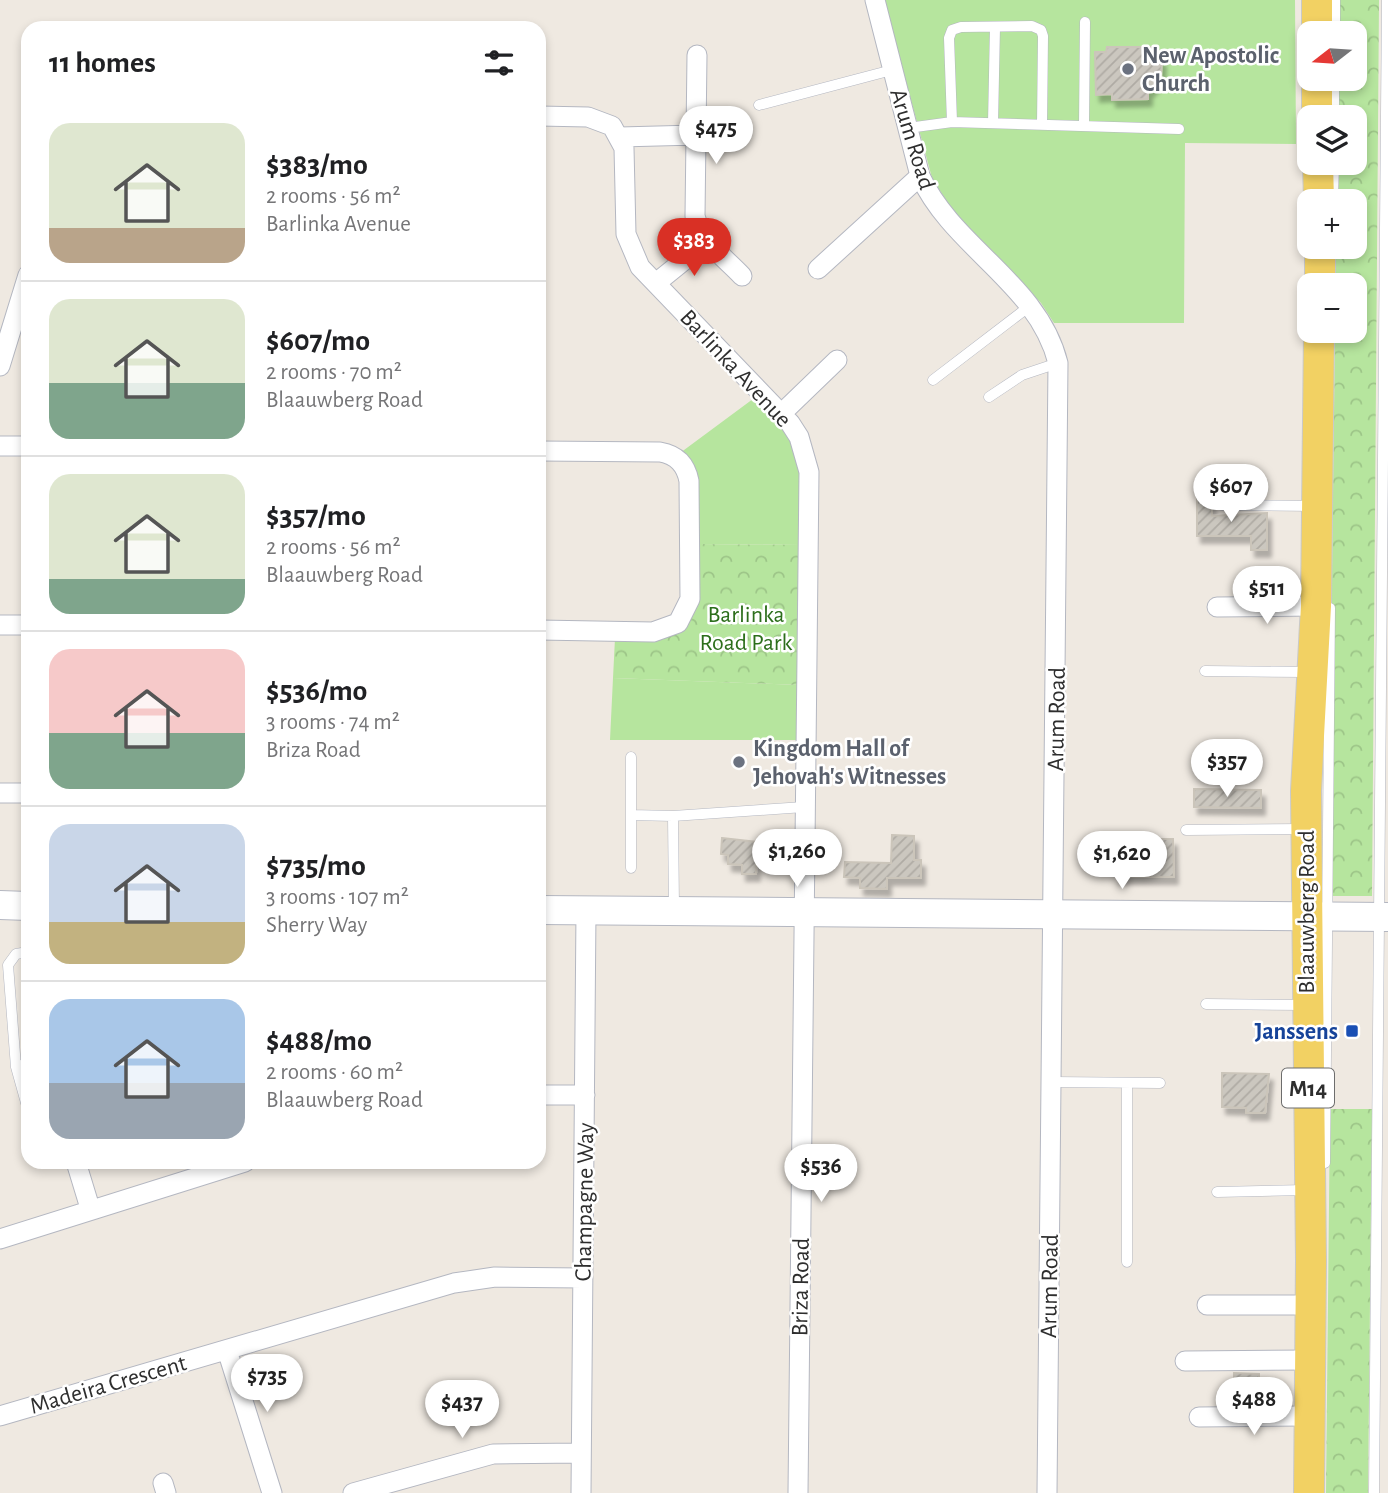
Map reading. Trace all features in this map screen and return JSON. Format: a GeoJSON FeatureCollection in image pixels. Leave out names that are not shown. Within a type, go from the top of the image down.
{"type":"FeatureCollection","features":[{"type":"Feature","properties":{"kind":"main road"},"geometry":{"type":"LineString","coordinates":[[1317,0],[1317,21]]}},
{"type":"Feature","properties":{"kind":"main road","name":"Blaauwberg Road"},"geometry":{"type":"LineString","coordinates":[[1309,1493],[1310,1305],[1317,1181],[1306,1006],[1317,914],[1306,828],[1313,673],[1323,598],[1318,506],[1320,343]]}},
{"type":"Feature","properties":{"kind":"street","name":"Arum Road"},"geometry":{"type":"LineString","coordinates":[[874,0],[920,176],[942,214],[1031,305],[1048,331],[1058,363],[1047,1493]]}},
{"type":"Feature","properties":{"kind":"street"},"geometry":{"type":"LineString","coordinates":[[697,55],[695,216],[700,231],[742,276]]}},
{"type":"Feature","properties":{"kind":"street"},"geometry":{"type":"LineString","coordinates":[[546,116],[602,120],[612,126],[620,137],[696,135]]}},
{"type":"Feature","properties":{"kind":"street","name":"Barlinka Avenue"},"geometry":{"type":"LineString","coordinates":[[620,137],[624,148],[626,233],[640,267],[781,414],[799,437],[809,472],[804,914]]}},
{"type":"Feature","properties":{"kind":"street"},"geometry":{"type":"LineString","coordinates":[[818,269],[920,176]]}},
{"type":"Feature","properties":{"kind":"street"},"geometry":{"type":"LineString","coordinates":[[656,283],[708,241]]}},
{"type":"Feature","properties":{"kind":"street"},"geometry":{"type":"LineString","coordinates":[[0,366],[6,327],[21,292]]}},
{"type":"Feature","properties":{"kind":"street"},"geometry":{"type":"LineString","coordinates":[[781,414],[837,360]]}},
{"type":"Feature","properties":{"kind":"street"},"geometry":{"type":"LineString","coordinates":[[0,446],[21,446]]}},
{"type":"Feature","properties":{"kind":"street"},"geometry":{"type":"LineString","coordinates":[[546,451],[660,452],[678,459],[686,470],[689,481],[690,599],[678,622],[653,632],[546,631]]}},
{"type":"Feature","properties":{"kind":"street"},"geometry":{"type":"LineString","coordinates":[[1217,607],[1323,598]]}},
{"type":"Feature","properties":{"kind":"street"},"geometry":{"type":"LineString","coordinates":[[0,625],[21,625]]}},
{"type":"Feature","properties":{"kind":"street"},"geometry":{"type":"LineString","coordinates":[[0,793],[21,793]]}},
{"type":"Feature","properties":{"kind":"street"},"geometry":{"type":"LineString","coordinates":[[0,905],[21,906]]}},
{"type":"Feature","properties":{"kind":"street"},"geometry":{"type":"LineString","coordinates":[[546,910],[1383,916]]}},
{"type":"Feature","properties":{"kind":"street","name":"Champagne Way"},"geometry":{"type":"LineString","coordinates":[[580,1493],[586,911]]}},
{"type":"Feature","properties":{"kind":"street","name":"Briza Road"},"geometry":{"type":"LineString","coordinates":[[798,1493],[804,914]]}},
{"type":"Feature","properties":{"kind":"street"},"geometry":{"type":"LineString","coordinates":[[546,1095],[585,1095]]}},
{"type":"Feature","properties":{"kind":"street"},"geometry":{"type":"LineString","coordinates":[[78,1169],[90,1208]]}},
{"type":"Feature","properties":{"kind":"street"},"geometry":{"type":"LineString","coordinates":[[0,1239],[65,1220],[90,1208],[221,1169]]}},
{"type":"Feature","properties":{"kind":"street","name":"Madeira Crescent"},"geometry":{"type":"LineString","coordinates":[[0,1416],[472,1279],[583,1278]]}},
{"type":"Feature","properties":{"kind":"street"},"geometry":{"type":"LineString","coordinates":[[1207,1305],[1310,1305]]}},
{"type":"Feature","properties":{"kind":"street"},"geometry":{"type":"LineString","coordinates":[[227,1350],[272,1493]]}},
{"type":"Feature","properties":{"kind":"street"},"geometry":{"type":"LineString","coordinates":[[1185,1361],[1310,1360]]}},
{"type":"Feature","properties":{"kind":"street"},"geometry":{"type":"LineString","coordinates":[[1199,1417],[1309,1416]]}},
{"type":"Feature","properties":{"kind":"street"},"geometry":{"type":"LineString","coordinates":[[354,1493],[493,1454],[581,1453]]}},
{"type":"Feature","properties":{"kind":"lane"},"geometry":{"type":"LineString","coordinates":[[1335,0],[1335,21]]}},
{"type":"Feature","properties":{"kind":"lane"},"geometry":{"type":"LineString","coordinates":[[1374,1493],[1383,916],[1387,0]]}},
{"type":"Feature","properties":{"kind":"lane"},"geometry":{"type":"LineString","coordinates":[[1084,126],[1085,22]]}},
{"type":"Feature","properties":{"kind":"lane"},"geometry":{"type":"LineString","coordinates":[[952,121],[950,33],[961,27],[1032,26],[1042,33],[1042,125]]}},
{"type":"Feature","properties":{"kind":"lane"},"geometry":{"type":"LineString","coordinates":[[993,123],[995,27]]}},
{"type":"Feature","properties":{"kind":"lane"},"geometry":{"type":"LineString","coordinates":[[759,105],[892,70]]}},
{"type":"Feature","properties":{"kind":"lane"},"geometry":{"type":"LineString","coordinates":[[908,128],[952,121],[1179,129]]}},
{"type":"Feature","properties":{"kind":"lane"},"geometry":{"type":"LineString","coordinates":[[933,380],[1031,305]]}},
{"type":"Feature","properties":{"kind":"lane"},"geometry":{"type":"LineString","coordinates":[[989,397],[1022,375],[1058,363]]}},
{"type":"Feature","properties":{"kind":"lane"},"geometry":{"type":"LineString","coordinates":[[1221,505],[1318,506]]}},
{"type":"Feature","properties":{"kind":"lane"},"geometry":{"type":"LineString","coordinates":[[1217,1192],[1317,1181],[1317,914],[1323,598]]}},
{"type":"Feature","properties":{"kind":"lane"},"geometry":{"type":"LineString","coordinates":[[1205,671],[1313,673]]}},
{"type":"Feature","properties":{"kind":"lane"},"geometry":{"type":"LineString","coordinates":[[631,757],[631,868]]}},
{"type":"Feature","properties":{"kind":"lane"},"geometry":{"type":"LineString","coordinates":[[631,815],[673,816],[804,807]]}},
{"type":"Feature","properties":{"kind":"lane"},"geometry":{"type":"LineString","coordinates":[[673,816],[674,910]]}},
{"type":"Feature","properties":{"kind":"lane"},"geometry":{"type":"LineString","coordinates":[[1186,830],[1306,828]]}},
{"type":"Feature","properties":{"kind":"lane"},"geometry":{"type":"LineString","coordinates":[[21,953],[16,954],[8,965],[16,1067],[21,1085]]}},
{"type":"Feature","properties":{"kind":"lane"},"geometry":{"type":"LineString","coordinates":[[1206,1003],[1306,1006]]}},
{"type":"Feature","properties":{"kind":"lane"},"geometry":{"type":"LineString","coordinates":[[16,1067],[21,1065]]}},
{"type":"Feature","properties":{"kind":"lane"},"geometry":{"type":"LineString","coordinates":[[1052,1082],[1160,1083]]}},
{"type":"Feature","properties":{"kind":"lane"},"geometry":{"type":"LineString","coordinates":[[1127,1262],[1128,1083]]}},
{"type":"Feature","properties":{"kind":"green space"},"geometry":{"type":"Polygon","coordinates":[[[884,0],[1295,0],[1296,144],[1185,143],[1184,323],[1054,323],[1041,303],[954,213],[932,178],[884,0]]]}},
{"type":"Feature","properties":{"kind":"green space"},"geometry":{"type":"Polygon","coordinates":[[[1339,0],[1379,0],[1372,896],[1328,896],[1335,343],[1367,343],[1367,273],[1336,273],[1336,259],[1367,259],[1367,189],[1337,189],[1337,175],[1367,175],[1367,105],[1338,105],[1338,91],[1367,91],[1367,21],[1339,21],[1339,0]]]}},
{"type":"Feature","properties":{"kind":"green space"},"geometry":{"type":"Polygon","coordinates":[[[757,396],[786,433],[798,464],[801,499],[800,545],[699,544],[698,478],[680,453],[757,396]]]}},
{"type":"Feature","properties":{"kind":"green space","name":"Barlinka Road Park"},"geometry":{"type":"Polygon","coordinates":[[[699,544],[800,545],[799,685],[613,678],[615,638],[685,626],[691,618],[698,598],[699,544]]]}},
{"type":"Feature","properties":{"kind":"green space"},"geometry":{"type":"Polygon","coordinates":[[[613,678],[799,685],[798,740],[610,740],[613,678]]]}},
{"type":"Feature","properties":{"kind":"green space"},"geometry":{"type":"Polygon","coordinates":[[[1330,1109],[1372,1109],[1368,1493],[1326,1493],[1330,1109]]]}},
{"type":"Feature","properties":{"kind":"building","name":"New Apostolic Church"},"geometry":{"type":"Polygon","coordinates":[[[1107,47],[1155,47],[1155,55],[1162,60],[1161,79],[1148,91],[1148,99],[1112,100],[1112,94],[1096,95],[1095,52],[1106,52],[1107,47]]]}},
{"type":"Feature","properties":{"kind":"building"},"geometry":{"type":"Polygon","coordinates":[[[1197,494],[1212,494],[1212,516],[1267,513],[1267,550],[1251,550],[1251,536],[1197,536],[1197,494]]]}},
{"type":"Feature","properties":{"kind":"building"},"geometry":{"type":"Polygon","coordinates":[[[1194,789],[1261,790],[1261,808],[1194,807],[1194,789]]]}},
{"type":"Feature","properties":{"kind":"building"},"geometry":{"type":"Polygon","coordinates":[[[892,835],[914,836],[914,860],[921,860],[921,878],[887,878],[887,889],[860,888],[860,878],[844,877],[845,862],[891,863],[892,835]]]}},
{"type":"Feature","properties":{"kind":"building"},"geometry":{"type":"Polygon","coordinates":[[[722,838],[757,842],[756,874],[742,874],[742,865],[728,864],[728,855],[721,854],[722,838]]]}},
{"type":"Feature","properties":{"kind":"building"},"geometry":{"type":"Polygon","coordinates":[[[1120,839],[1173,839],[1174,877],[1116,877],[1120,839]]]}},
{"type":"Feature","properties":{"kind":"building"},"geometry":{"type":"Polygon","coordinates":[[[1222,1073],[1269,1074],[1265,1113],[1246,1113],[1246,1108],[1222,1107],[1222,1073]]]}},
{"type":"Feature","properties":{"kind":"building"},"geometry":{"type":"Polygon","coordinates":[[[1234,1373],[1259,1374],[1259,1402],[1234,1402],[1234,1373]]]}},
{"type":"Feature","properties":{"kind":"place","name":"New Apostolic Church"},"geometry":{"type":"Point","coordinates":[1128,69]}},
{"type":"Feature","properties":{"kind":"place","name":"Kingdom Hall of Jehovah's Witnesses"},"geometry":{"type":"Point","coordinates":[739,762]}},
{"type":"Feature","properties":{"kind":"place","name":"Janssens"},"geometry":{"type":"Point","coordinates":[1352,1031]}}]}
